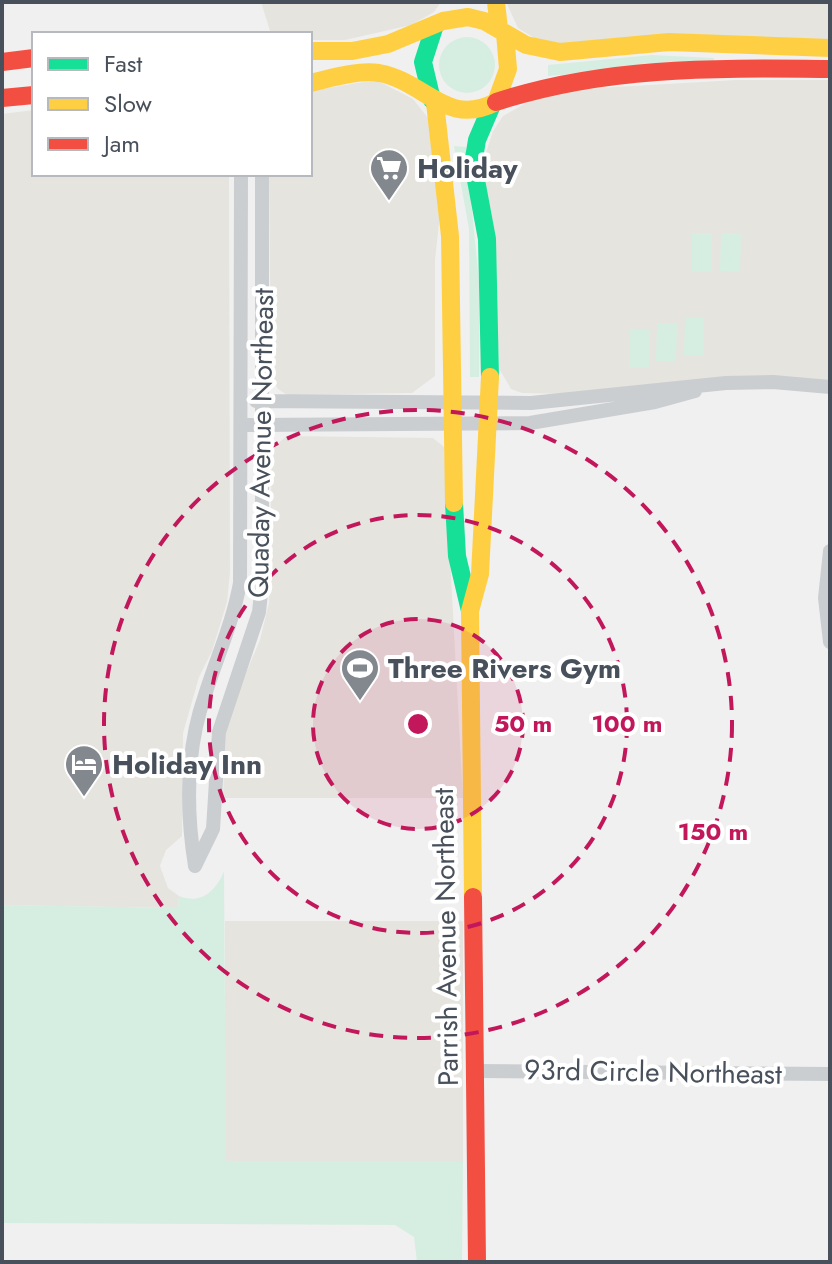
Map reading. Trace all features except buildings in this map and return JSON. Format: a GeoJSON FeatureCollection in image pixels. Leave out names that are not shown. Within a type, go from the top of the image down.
{"type":"FeatureCollection","features":[{"type":"Feature","properties":{"kind":"main road"},"geometry":{"type":"LineString","coordinates":[[433,102],[421,69],[422,54],[450,2]]}},
{"type":"Feature","properties":{"kind":"main road"},"geometry":{"type":"LineString","coordinates":[[494,104],[511,65],[496,2]]}},
{"type":"Feature","properties":{"kind":"main road"},"geometry":{"type":"LineString","coordinates":[[312,51],[352,51],[388,44],[439,23],[468,17],[526,45],[560,52],[669,42],[830,48]]}},
{"type":"Feature","properties":{"kind":"main road"},"geometry":{"type":"LineString","coordinates":[[2,62],[32,58]]}},
{"type":"Feature","properties":{"kind":"main road"},"geometry":{"type":"LineString","coordinates":[[312,83],[371,72],[413,86],[433,102],[464,111],[494,104],[529,89],[582,78],[686,70],[830,69]]}},
{"type":"Feature","properties":{"kind":"main road"},"geometry":{"type":"LineString","coordinates":[[2,98],[32,95]]}},
{"type":"Feature","properties":{"kind":"main road","name":"Parrish Avenue Northeast"},"geometry":{"type":"LineString","coordinates":[[433,102],[452,221],[452,423],[457,575],[470,611]]}},
{"type":"Feature","properties":{"kind":"main road","name":"Parrish Avenue Northeast"},"geometry":{"type":"LineString","coordinates":[[477,1262],[470,611],[480,574],[485,423],[490,376],[487,239],[473,164],[477,140],[494,104]]}},
{"type":"Feature","properties":{"kind":"street","name":"Quaday Avenue Northeast"},"geometry":{"type":"LineString","coordinates":[[241,176],[243,425],[240,583],[235,611],[204,696],[192,743],[189,832],[195,866],[213,829],[219,732],[259,612],[265,425],[262,176]]}},
{"type":"Feature","properties":{"kind":"street"},"geometry":{"type":"LineString","coordinates":[[243,401],[531,403],[726,383],[773,382],[830,387]]}},
{"type":"Feature","properties":{"kind":"street"},"geometry":{"type":"LineString","coordinates":[[243,425],[485,423],[567,419],[655,402],[726,383]]}},
{"type":"Feature","properties":{"kind":"street"},"geometry":{"type":"LineString","coordinates":[[830,551],[825,598],[830,642]]}},
{"type":"Feature","properties":{"kind":"street","name":"93rd Circle Northeast"},"geometry":{"type":"LineString","coordinates":[[475,1071],[830,1074]]}},
{"type":"Feature","properties":{"kind":"shaded area"},"geometry":{"type":"Polygon","coordinates":[[[261,2],[441,2],[434,12],[411,25],[345,40],[312,40],[312,32],[270,32],[261,2]]]}},
{"type":"Feature","properties":{"kind":"shaded area"},"geometry":{"type":"Polygon","coordinates":[[[506,2],[830,2],[830,42],[573,46],[536,39],[518,28],[506,2]]]}},
{"type":"Feature","properties":{"kind":"shaded area"},"geometry":{"type":"Polygon","coordinates":[[[736,80],[830,80],[830,382],[567,394],[522,393],[511,389],[500,370],[484,159],[493,131],[503,116],[531,100],[581,89],[736,80]]]}},
{"type":"Feature","properties":{"kind":"shaded area"},"geometry":{"type":"Polygon","coordinates":[[[380,82],[413,99],[428,118],[433,136],[440,214],[435,260],[435,376],[412,393],[287,395],[278,389],[271,377],[269,176],[312,176],[312,91],[380,82]]]}},
{"type":"Feature","properties":{"kind":"shaded area"},"geometry":{"type":"Polygon","coordinates":[[[32,110],[32,176],[229,176],[230,572],[227,602],[212,651],[199,677],[183,733],[182,836],[166,850],[160,866],[168,888],[179,896],[178,908],[2,905],[2,114],[32,110]]]}},
{"type":"Feature","properties":{"kind":"shaded area"},"geometry":{"type":"Polygon","coordinates":[[[287,436],[433,438],[444,447],[463,798],[223,798],[226,720],[260,640],[269,603],[272,448],[287,436]]]}},
{"type":"Feature","properties":{"kind":"shaded area"},"geometry":{"type":"Polygon","coordinates":[[[225,921],[463,921],[463,1161],[225,1161],[225,921]]]}},
{"type":"Feature","properties":{"kind":"green space"},"geometry":{"type":"Polygon","coordinates":[[[467,37],[487,45],[495,65],[487,85],[467,93],[447,85],[439,65],[447,45],[467,37]]]}},
{"type":"Feature","properties":{"kind":"green space"},"geometry":{"type":"Polygon","coordinates":[[[652,55],[714,58],[714,63],[548,76],[548,65],[652,55]]]}},
{"type":"Feature","properties":{"kind":"green space"},"geometry":{"type":"Polygon","coordinates":[[[454,146],[466,147],[479,283],[479,377],[470,377],[469,229],[454,146]]]}},
{"type":"Feature","properties":{"kind":"green space"},"geometry":{"type":"Polygon","coordinates":[[[692,233],[712,233],[712,272],[692,271],[692,233]]]}},
{"type":"Feature","properties":{"kind":"green space"},"geometry":{"type":"Polygon","coordinates":[[[721,233],[741,233],[740,272],[720,271],[721,233]]]}},
{"type":"Feature","properties":{"kind":"green space"},"geometry":{"type":"Polygon","coordinates":[[[685,317],[704,318],[704,356],[684,356],[685,317]]]}},
{"type":"Feature","properties":{"kind":"green space"},"geometry":{"type":"Polygon","coordinates":[[[657,323],[677,323],[676,361],[656,361],[657,323]]]}},
{"type":"Feature","properties":{"kind":"green space"},"geometry":{"type":"Polygon","coordinates":[[[630,329],[650,330],[649,368],[629,368],[630,329]]]}},
{"type":"Feature","properties":{"kind":"green space"},"geometry":{"type":"Polygon","coordinates":[[[224,871],[226,1161],[463,1161],[462,1262],[417,1262],[414,1237],[395,1225],[2,1223],[2,905],[178,908],[179,896],[194,899],[207,894],[217,885],[224,871]]]}},
{"type":"Feature","properties":{"kind":"traffic: fast"},"geometry":{"type":"LineString","coordinates":[[432,100],[423,62],[435,25]]}},
{"type":"Feature","properties":{"kind":"traffic: fast"},"geometry":{"type":"LineString","coordinates":[[490,377],[487,239],[473,164],[477,140],[492,105]]}},
{"type":"Feature","properties":{"kind":"traffic: fast"},"geometry":{"type":"LineString","coordinates":[[454,503],[457,556],[470,611]]}},
{"type":"Feature","properties":{"kind":"traffic: slow"},"geometry":{"type":"LineString","coordinates":[[496,2],[499,29]]}},
{"type":"Feature","properties":{"kind":"traffic: slow"},"geometry":{"type":"LineString","coordinates":[[312,51],[352,51],[388,44],[443,21],[468,17],[484,21],[526,45],[560,52],[669,42],[830,48]]}},
{"type":"Feature","properties":{"kind":"traffic: slow"},"geometry":{"type":"LineString","coordinates":[[312,83],[353,74],[379,73],[449,106],[463,110],[479,109],[496,102],[508,69],[505,33]]}},
{"type":"Feature","properties":{"kind":"traffic: slow"},"geometry":{"type":"LineString","coordinates":[[435,103],[450,236],[454,503]]}},
{"type":"Feature","properties":{"kind":"traffic: slow"},"geometry":{"type":"LineString","coordinates":[[473,897],[470,611],[480,574],[490,377]]}},
{"type":"Feature","properties":{"kind":"traffic: jam"},"geometry":{"type":"LineString","coordinates":[[2,62],[32,58]]}},
{"type":"Feature","properties":{"kind":"traffic: jam"},"geometry":{"type":"LineString","coordinates":[[496,102],[537,90],[620,75],[703,70],[830,69]]}},
{"type":"Feature","properties":{"kind":"traffic: jam"},"geometry":{"type":"LineString","coordinates":[[2,98],[32,95]]}},
{"type":"Feature","properties":{"kind":"traffic: jam"},"geometry":{"type":"LineString","coordinates":[[473,897],[477,1262]]}},
{"type":"Feature","properties":{"kind":"place","name":"Holiday"},"geometry":{"type":"Point","coordinates":[389,202]}},
{"type":"Feature","properties":{"kind":"place","name":"Three Rivers Gym"},"geometry":{"type":"Point","coordinates":[360,702]}},
{"type":"Feature","properties":{"kind":"place","name":"Holiday Inn"},"geometry":{"type":"Point","coordinates":[84,798]}}]}
